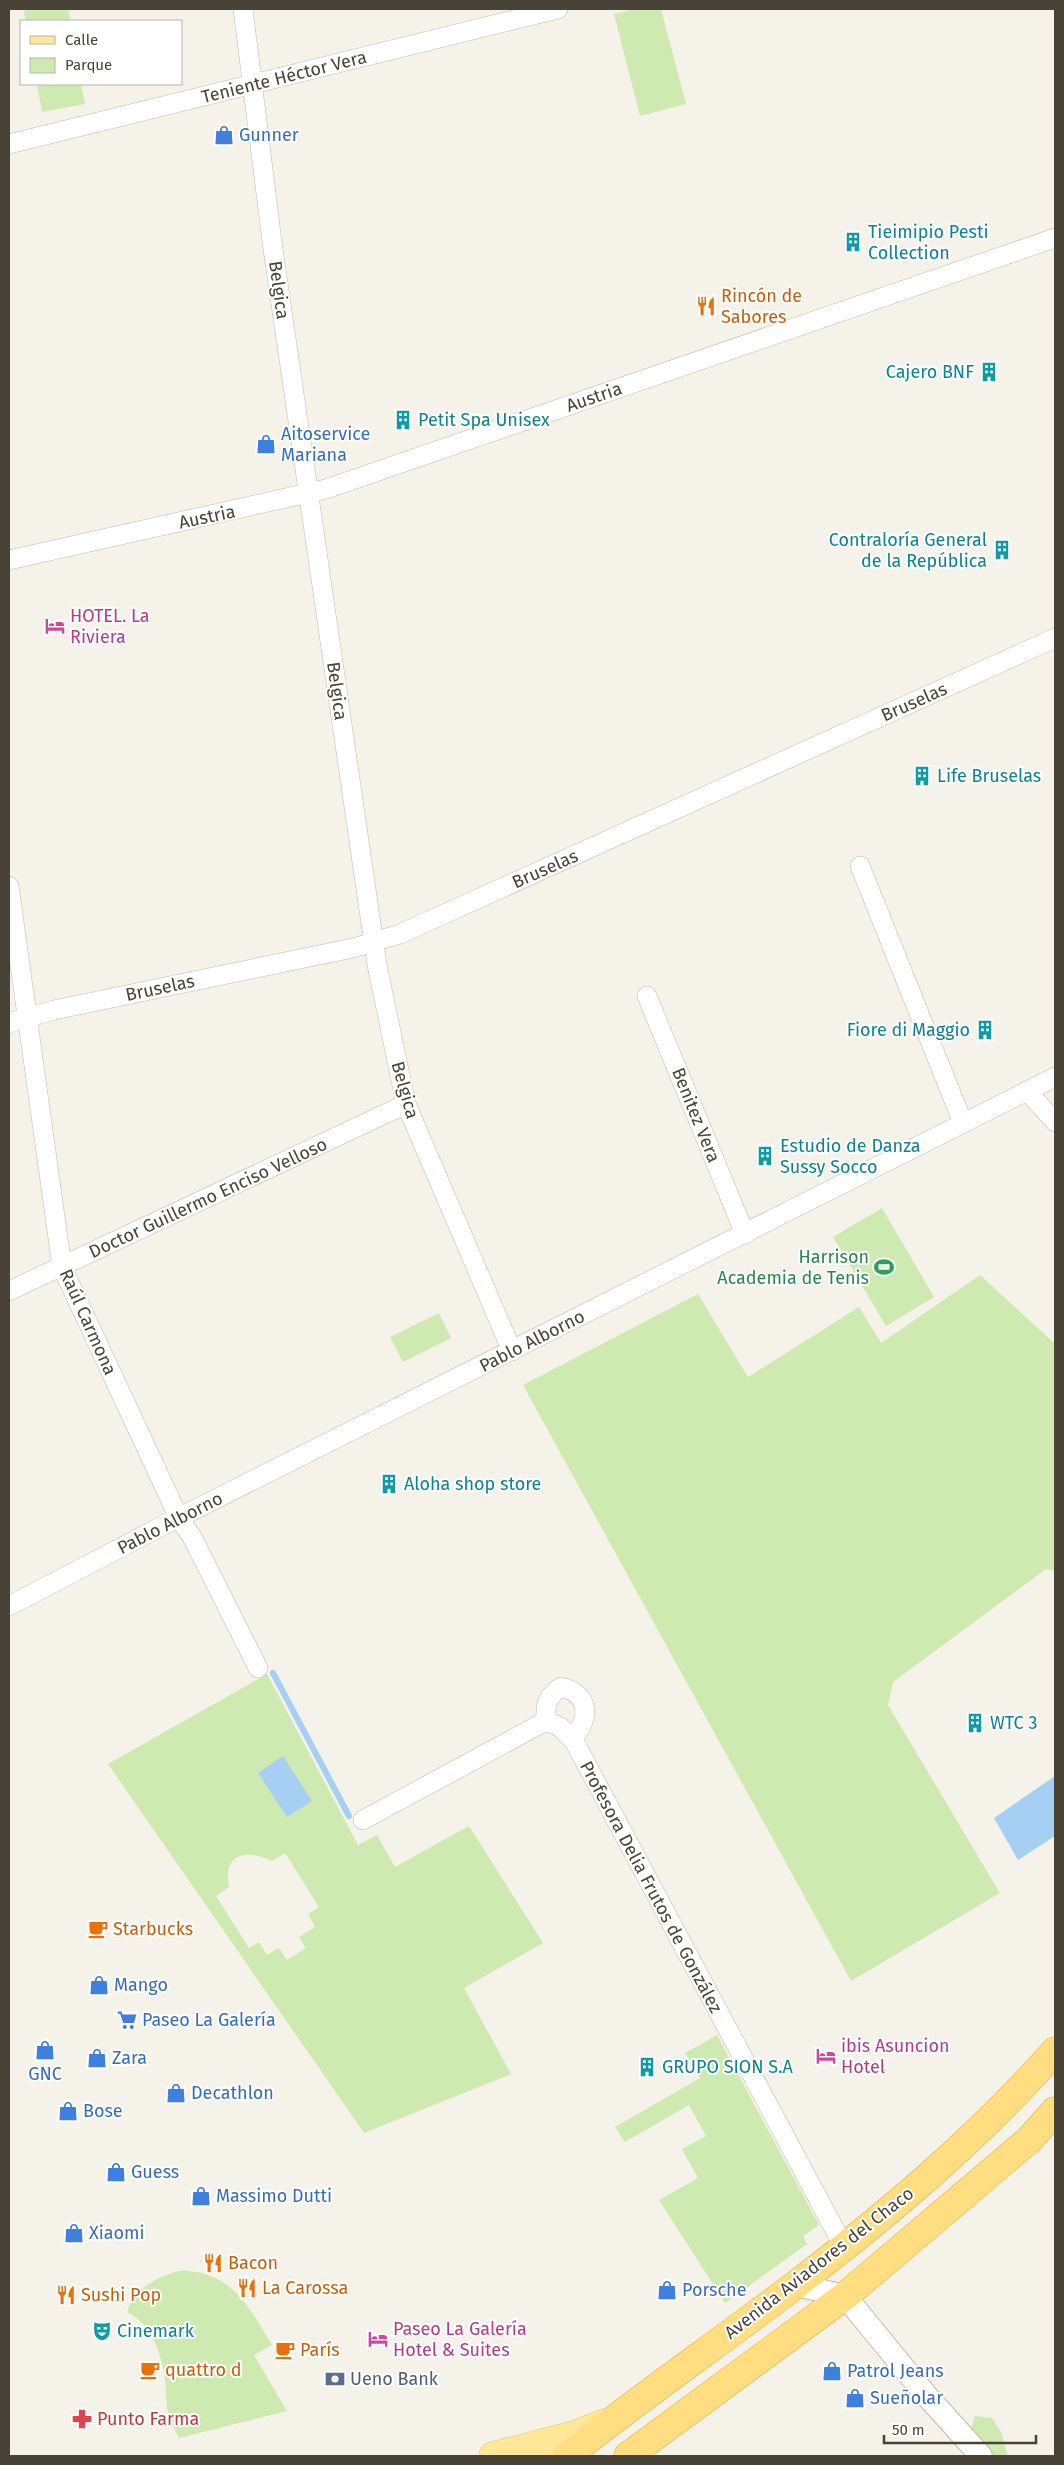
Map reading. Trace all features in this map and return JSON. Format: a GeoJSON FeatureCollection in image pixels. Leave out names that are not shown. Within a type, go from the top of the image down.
{"type":"FeatureCollection","features":[{"type":"Feature","properties":{"kind":"highway","name":"Avenida Aviadores del Chaco"},"geometry":{"type":"LineString","coordinates":[[567,2456],[609,2422],[844,2248],[977,2132],[1055,2051]]}},
{"type":"Feature","properties":{"kind":"highway"},"geometry":{"type":"LineString","coordinates":[[628,2456],[845,2296],[1029,2140],[1055,2111]]}},
{"type":"Feature","properties":{"kind":"main road"},"geometry":{"type":"LineString","coordinates":[[493,2456],[574,2435],[609,2422]]}},
{"type":"Feature","properties":{"kind":"street","name":"Belgica"},"geometry":{"type":"LineString","coordinates":[[243,9],[272,242],[373,941],[406,1104],[512,1351]]}},
{"type":"Feature","properties":{"kind":"street","name":"Teniente Héctor Vera"},"geometry":{"type":"LineString","coordinates":[[9,144],[558,9]]}},
{"type":"Feature","properties":{"kind":"street","name":"Austria"},"geometry":{"type":"LineString","coordinates":[[9,560],[308,494],[1055,238]]}},
{"type":"Feature","properties":{"kind":"street","name":"Bruselas"},"geometry":{"type":"LineString","coordinates":[[9,1023],[54,1010],[353,948],[400,934],[1055,638]]}},
{"type":"Feature","properties":{"kind":"street"},"geometry":{"type":"LineString","coordinates":[[860,866],[963,1123]]}},
{"type":"Feature","properties":{"kind":"street","name":"Raúl Carmona"},"geometry":{"type":"LineString","coordinates":[[9,886],[62,1266],[179,1518],[192,1537],[258,1668]]}},
{"type":"Feature","properties":{"kind":"street","name":"Benitez Vera"},"geometry":{"type":"LineString","coordinates":[[647,996],[745,1234]]}},
{"type":"Feature","properties":{"kind":"street","name":"Pablo Alborno"},"geometry":{"type":"LineString","coordinates":[[9,1606],[179,1518],[1055,1077]]}},
{"type":"Feature","properties":{"kind":"street"},"geometry":{"type":"LineString","coordinates":[[1027,1092],[1055,1122]]}},
{"type":"Feature","properties":{"kind":"street","name":"Doctor Guillermo Enciso Velloso"},"geometry":{"type":"LineString","coordinates":[[9,1291],[406,1104]]}},
{"type":"Feature","properties":{"kind":"street"},"geometry":{"type":"LineString","coordinates":[[363,1820],[546,1721],[545,1708],[550,1695],[561,1687],[574,1690],[582,1700],[586,1714],[580,1730],[572,1738]]}},
{"type":"Feature","properties":{"kind":"street","name":"Profesora Delia Frutos de González"},"geometry":{"type":"LineString","coordinates":[[546,1721],[560,1727],[572,1738],[844,2248]]}},
{"type":"Feature","properties":{"kind":"street"},"geometry":{"type":"LineString","coordinates":[[796,2285],[845,2296],[926,2395],[981,2456]]}},
{"type":"Feature","properties":{"kind":"green space"},"geometry":{"type":"Polygon","coordinates":[[[34,9],[68,9],[71,20],[26,20],[24,11],[34,9]]]}},
{"type":"Feature","properties":{"kind":"green space"},"geometry":{"type":"Polygon","coordinates":[[[635,9],[661,9],[686,104],[640,116],[614,14],[635,9]]]}},
{"type":"Feature","properties":{"kind":"green space"},"geometry":{"type":"Polygon","coordinates":[[[37,85],[81,85],[85,104],[42,112],[37,85]]]}},
{"type":"Feature","properties":{"kind":"green space","name":"Harrison Academia de Tenis"},"geometry":{"type":"Polygon","coordinates":[[[882,1208],[934,1297],[886,1326],[833,1237],[882,1208]]]}},
{"type":"Feature","properties":{"kind":"green space"},"geometry":{"type":"Polygon","coordinates":[[[980,1275],[1055,1344],[1055,1571],[1046,1569],[893,1682],[888,1705],[1000,1893],[851,1981],[523,1385],[698,1294],[748,1377],[859,1307],[881,1343],[980,1275]]]}},
{"type":"Feature","properties":{"kind":"green space"},"geometry":{"type":"Polygon","coordinates":[[[439,1313],[451,1338],[403,1362],[390,1337],[439,1313]]]}},
{"type":"Feature","properties":{"kind":"green space"},"geometry":{"type":"Polygon","coordinates":[[[267,1674],[358,1845],[377,1835],[395,1867],[469,1826],[543,1943],[464,1988],[511,2074],[364,2133],[108,1764],[267,1674]],[[285,1853],[272,1861],[253,1855],[238,1857],[230,1867],[228,1876],[229,1887],[216,1896],[249,1948],[259,1942],[267,1955],[279,1948],[287,1960],[306,1948],[299,1937],[315,1927],[308,1914],[319,1907],[285,1853]]]}},
{"type":"Feature","properties":{"kind":"green space"},"geometry":{"type":"Polygon","coordinates":[[[717,2035],[819,2225],[803,2236],[807,2244],[725,2303],[659,2200],[698,2178],[682,2149],[706,2136],[689,2105],[625,2142],[615,2127],[700,2078],[685,2053],[717,2035]]]}},
{"type":"Feature","properties":{"kind":"green space"},"geometry":{"type":"Polygon","coordinates":[[[184,2270],[205,2274],[222,2281],[247,2305],[272,2345],[254,2355],[287,2411],[179,2438],[169,2416],[164,2373],[157,2346],[142,2323],[127,2312],[131,2303],[142,2289],[166,2275],[184,2270]]]}},
{"type":"Feature","properties":{"kind":"green space"},"geometry":{"type":"Polygon","coordinates":[[[975,2416],[992,2418],[1001,2432],[1008,2456],[976,2456],[970,2432],[975,2416]]]}},
{"type":"Feature","properties":{"kind":"water"},"geometry":{"type":"Polygon","coordinates":[[[283,1756],[312,1801],[287,1817],[258,1773],[283,1756]]]}},
{"type":"Feature","properties":{"kind":"water"},"geometry":{"type":"Polygon","coordinates":[[[1055,1776],[1055,1836],[1018,1860],[994,1818],[1055,1776]]]}},
{"type":"Feature","properties":{"kind":"waterway"},"geometry":{"type":"LineString","coordinates":[[273,1673],[349,1816]]}},
{"type":"Feature","properties":{"kind":"place","name":"Gunner"},"geometry":{"type":"Point","coordinates":[224,135]}},
{"type":"Feature","properties":{"kind":"place","name":"Tieimipio Pesti Collection"},"geometry":{"type":"Point","coordinates":[853,242]}},
{"type":"Feature","properties":{"kind":"place","name":"Rincón de Sabores"},"geometry":{"type":"Point","coordinates":[706,306]}},
{"type":"Feature","properties":{"kind":"place","name":"Cajero BNF"},"geometry":{"type":"Point","coordinates":[989,372]}},
{"type":"Feature","properties":{"kind":"place","name":"Petit Spa Unisex"},"geometry":{"type":"Point","coordinates":[403,420]}},
{"type":"Feature","properties":{"kind":"place","name":"Aitoservice Mariana"},"geometry":{"type":"Point","coordinates":[266,444]}},
{"type":"Feature","properties":{"kind":"place","name":"Contraloría General de la República"},"geometry":{"type":"Point","coordinates":[1002,550]}},
{"type":"Feature","properties":{"kind":"place","name":"HOTEL. La Riviera"},"geometry":{"type":"Point","coordinates":[55,626]}},
{"type":"Feature","properties":{"kind":"place","name":"Life Bruselas"},"geometry":{"type":"Point","coordinates":[922,776]}},
{"type":"Feature","properties":{"kind":"place","name":"Fiore di Maggio"},"geometry":{"type":"Point","coordinates":[985,1030]}},
{"type":"Feature","properties":{"kind":"place","name":"Estudio de Danza Sussy Socco"},"geometry":{"type":"Point","coordinates":[765,1156]}},
{"type":"Feature","properties":{"kind":"place","name":"Harrison Academia de Tenis"},"geometry":{"type":"Point","coordinates":[884,1267]}},
{"type":"Feature","properties":{"kind":"place","name":"Aloha shop store"},"geometry":{"type":"Point","coordinates":[389,1484]}},
{"type":"Feature","properties":{"kind":"place","name":"WTC 3"},"geometry":{"type":"Point","coordinates":[975,1723]}},
{"type":"Feature","properties":{"kind":"place","name":"Starbucks"},"geometry":{"type":"Point","coordinates":[98,1929]}},
{"type":"Feature","properties":{"kind":"place","name":"Mango"},"geometry":{"type":"Point","coordinates":[99,1985]}},
{"type":"Feature","properties":{"kind":"place","name":"Paseo La Galería"},"geometry":{"type":"Point","coordinates":[127,2020]}},
{"type":"Feature","properties":{"kind":"place","name":"GNC"},"geometry":{"type":"Point","coordinates":[45,2050]}},
{"type":"Feature","properties":{"kind":"place","name":"ibis Asuncion Hotel"},"geometry":{"type":"Point","coordinates":[826,2056]}},
{"type":"Feature","properties":{"kind":"place","name":"Zara"},"geometry":{"type":"Point","coordinates":[97,2058]}},
{"type":"Feature","properties":{"kind":"place","name":"GRUPO SION S.A"},"geometry":{"type":"Point","coordinates":[647,2067]}},
{"type":"Feature","properties":{"kind":"place","name":"Decathlon"},"geometry":{"type":"Point","coordinates":[176,2093]}},
{"type":"Feature","properties":{"kind":"place","name":"Bose"},"geometry":{"type":"Point","coordinates":[68,2111]}},
{"type":"Feature","properties":{"kind":"place","name":"Guess"},"geometry":{"type":"Point","coordinates":[116,2172]}},
{"type":"Feature","properties":{"kind":"place","name":"Massimo Dutti"},"geometry":{"type":"Point","coordinates":[201,2196]}},
{"type":"Feature","properties":{"kind":"place","name":"Xiaomi"},"geometry":{"type":"Point","coordinates":[74,2233]}},
{"type":"Feature","properties":{"kind":"place","name":"Bacon"},"geometry":{"type":"Point","coordinates":[213,2263]}},
{"type":"Feature","properties":{"kind":"place","name":"La Carossa"},"geometry":{"type":"Point","coordinates":[247,2288]}},
{"type":"Feature","properties":{"kind":"place","name":"Porsche"},"geometry":{"type":"Point","coordinates":[667,2290]}},
{"type":"Feature","properties":{"kind":"place","name":"Sushi Pop"},"geometry":{"type":"Point","coordinates":[66,2295]}},
{"type":"Feature","properties":{"kind":"place","name":"Cinemark"},"geometry":{"type":"Point","coordinates":[102,2331]}},
{"type":"Feature","properties":{"kind":"place","name":"Paseo La Galería Hotel & Suites"},"geometry":{"type":"Point","coordinates":[378,2339]}},
{"type":"Feature","properties":{"kind":"place","name":"París"},"geometry":{"type":"Point","coordinates":[285,2350]}},
{"type":"Feature","properties":{"kind":"place","name":"quattro d"},"geometry":{"type":"Point","coordinates":[150,2370]}},
{"type":"Feature","properties":{"kind":"place","name":"Patrol Jeans"},"geometry":{"type":"Point","coordinates":[832,2371]}},
{"type":"Feature","properties":{"kind":"place","name":"Ueno Bank"},"geometry":{"type":"Point","coordinates":[335,2379]}},
{"type":"Feature","properties":{"kind":"place","name":"Sueñolar"},"geometry":{"type":"Point","coordinates":[855,2398]}},
{"type":"Feature","properties":{"kind":"place","name":"Punto Farma"},"geometry":{"type":"Point","coordinates":[82,2419]}}]}
